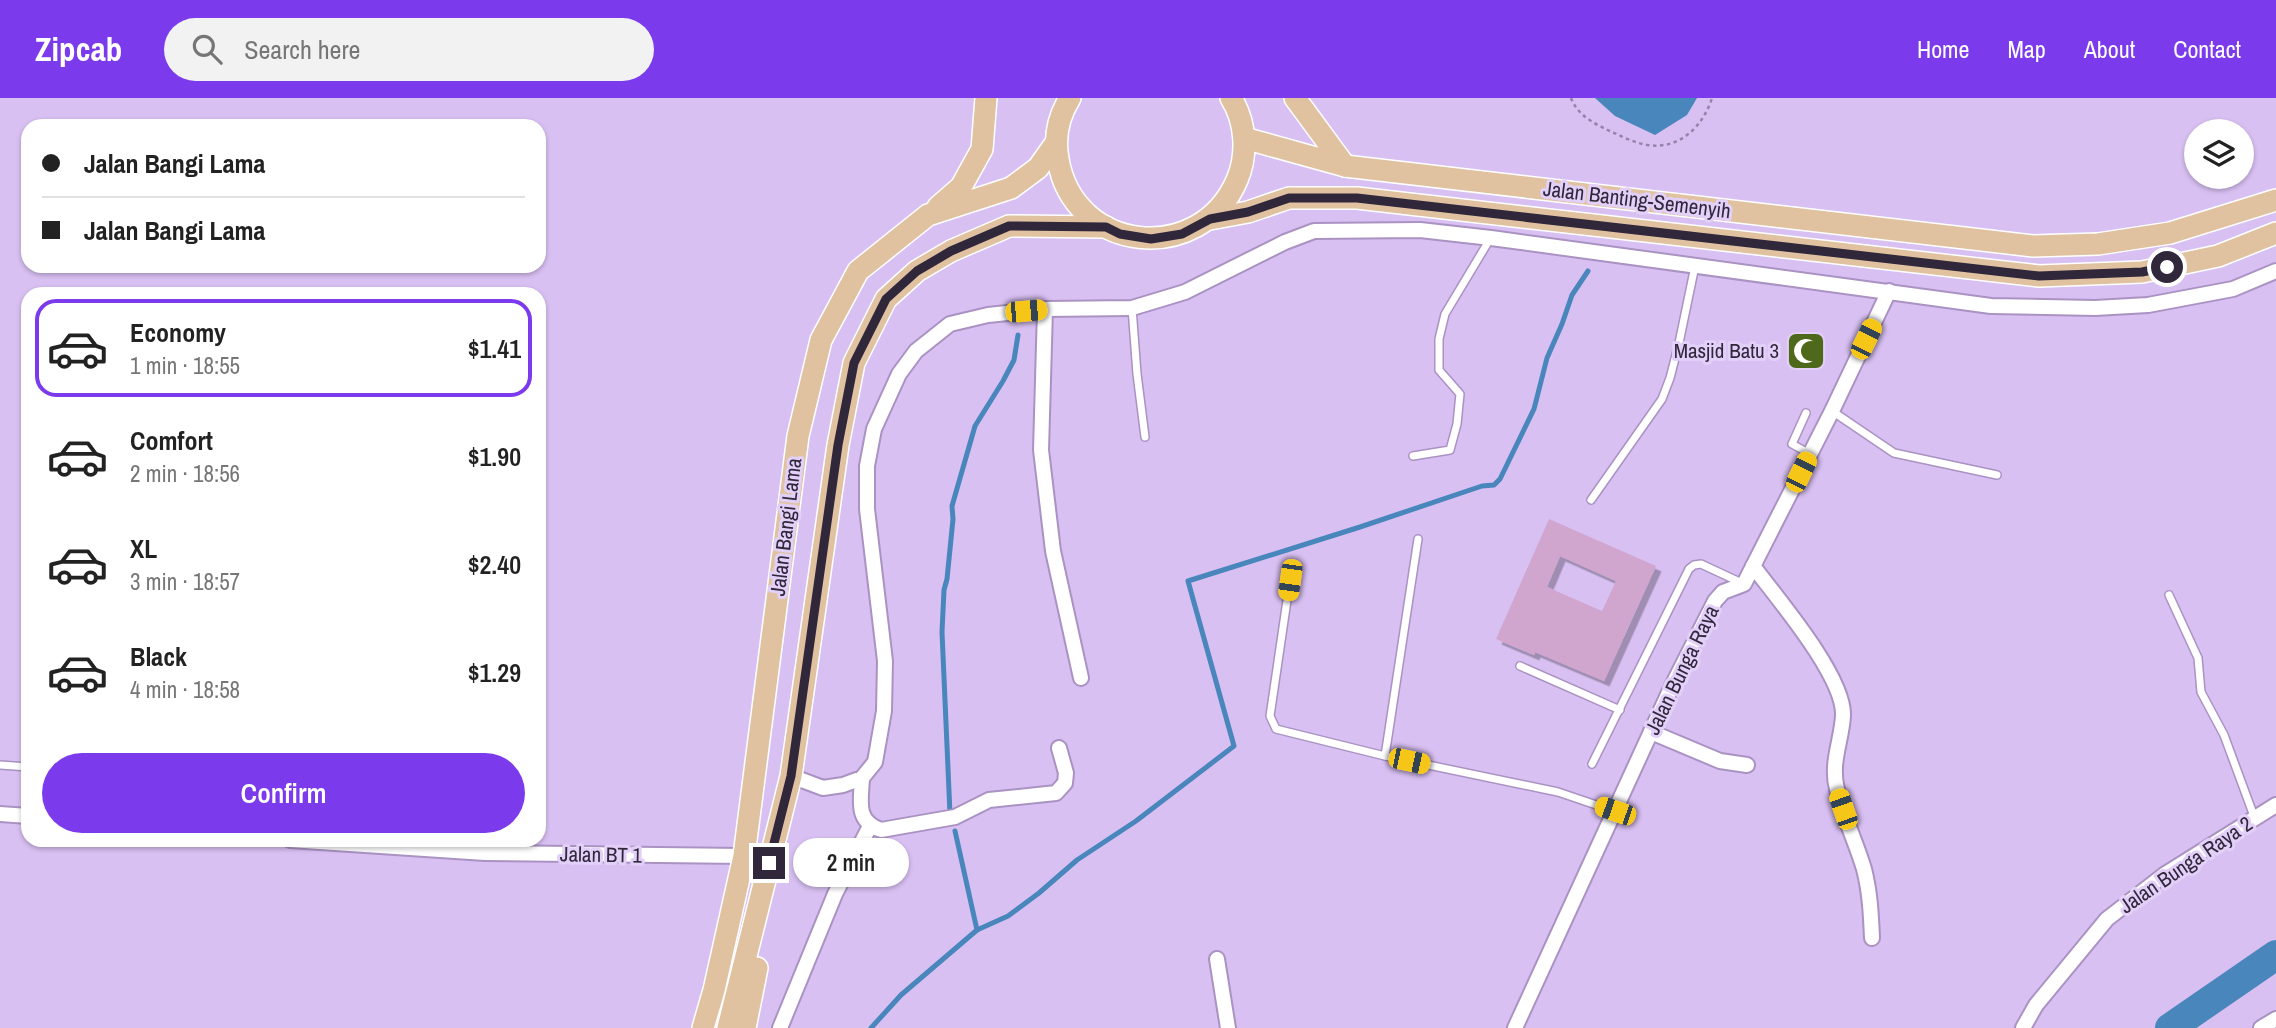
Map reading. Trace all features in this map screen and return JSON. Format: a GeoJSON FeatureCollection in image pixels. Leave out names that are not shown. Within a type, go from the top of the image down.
{"type":"FeatureCollection","features":[{"type":"Feature","properties":{"kind":"main road"},"geometry":{"type":"LineString","coordinates":[[929,215],[961,187],[982,149],[986,98]]}},
{"type":"Feature","properties":{"kind":"main road","name":"Jalan Bangi Lama"},"geometry":{"type":"LineString","coordinates":[[704,1028],[744,856],[798,436],[821,340],[858,271],[929,215],[1011,188],[1038,168],[1055,144],[1064,108],[1070,98]]}},
{"type":"Feature","properties":{"kind":"main road"},"geometry":{"type":"LineString","coordinates":[[1231,98],[1237,108],[1244,138]]}},
{"type":"Feature","properties":{"kind":"main road"},"geometry":{"type":"LineString","coordinates":[[1295,98],[1345,166]]}},
{"type":"Feature","properties":{"kind":"main road","name":"Jalan Bangi Lama"},"geometry":{"type":"LineString","coordinates":[[1210,219],[1230,196],[1242,167],[1244,138]]}},
{"type":"Feature","properties":{"kind":"main road","name":"Jalan Banting-Semenyih"},"geometry":{"type":"LineString","coordinates":[[1244,138],[1345,166],[2033,246],[2098,244],[2170,233],[2276,200]]}},
{"type":"Feature","properties":{"kind":"main road","name":"Jalan Bangi Lama"},"geometry":{"type":"LineString","coordinates":[[1055,144],[1060,173],[1071,197],[1093,220],[1120,234],[1151,239],[1182,234],[1210,219],[1248,212],[1289,198],[1357,198],[2039,276],[2142,272],[2218,256],[2276,233]]}},
{"type":"Feature","properties":{"kind":"main road","name":"Jalan Bangi Lama"},"geometry":{"type":"LineString","coordinates":[[728,1028],[791,776],[843,418],[854,363],[886,299],[917,271],[951,251],[1009,226],[1106,227]]}},
{"type":"Feature","properties":{"kind":"main road","name":"Jalan Bangi Lama"},"geometry":{"type":"LineString","coordinates":[[745,1028],[759,954],[764,885]]}},
{"type":"Feature","properties":{"kind":"street"},"geometry":{"type":"LineString","coordinates":[[791,776],[823,788],[862,778],[876,762],[884,711],[885,661],[867,509],[867,466],[874,429],[900,374],[916,351],[950,324],[988,315],[1045,309],[1132,308],[1185,292],[1314,231],[1420,230],[1991,306],[2095,308],[2148,305],[2233,289],[2276,271]]}},
{"type":"Feature","properties":{"kind":"street"},"geometry":{"type":"LineString","coordinates":[[1744,584],[1832,411],[1889,291]]}},
{"type":"Feature","properties":{"kind":"street"},"geometry":{"type":"LineString","coordinates":[[1045,309],[1041,450],[1054,551],[1081,678]]}},
{"type":"Feature","properties":{"kind":"street"},"geometry":{"type":"LineString","coordinates":[[1753,566],[1799,628],[1839,693],[1843,714],[1834,772],[1870,895],[1872,938]]}},
{"type":"Feature","properties":{"kind":"street","name":"Jalan Bunga Raya"},"geometry":{"type":"LineString","coordinates":[[1515,1028],[1651,732],[1715,601],[1723,592],[1744,584]]}},
{"type":"Feature","properties":{"kind":"street"},"geometry":{"type":"LineString","coordinates":[[1651,732],[1715,760],[1747,765]]}},
{"type":"Feature","properties":{"kind":"street"},"geometry":{"type":"LineString","coordinates":[[862,778],[861,811],[870,826],[881,830],[955,817],[989,800],[1056,793],[1065,783],[1066,773],[1059,748]]}},
{"type":"Feature","properties":{"kind":"street","name":"Jalan Bunga Raya 2"},"geometry":{"type":"LineString","coordinates":[[2023,1028],[2036,1005],[2107,919],[2164,875],[2276,805]]}},
{"type":"Feature","properties":{"kind":"street"},"geometry":{"type":"LineString","coordinates":[[0,814],[21,816]]}},
{"type":"Feature","properties":{"kind":"street"},"geometry":{"type":"LineString","coordinates":[[780,1028],[835,894],[870,826]]}},
{"type":"Feature","properties":{"kind":"street","name":"Jalan BT 1"},"geometry":{"type":"LineString","coordinates":[[395,847],[485,853],[744,856]]}},
{"type":"Feature","properties":{"kind":"street"},"geometry":{"type":"LineString","coordinates":[[1217,959],[1228,1028]]}},
{"type":"Feature","properties":{"kind":"street"},"geometry":{"type":"LineString","coordinates":[[2261,1028],[2276,1019]]}},
{"type":"Feature","properties":{"kind":"lane"},"geometry":{"type":"LineString","coordinates":[[1413,456],[1450,450],[1457,424],[1460,394],[1439,370],[1439,339],[1445,314],[1491,238]]}},
{"type":"Feature","properties":{"kind":"lane"},"geometry":{"type":"LineString","coordinates":[[1591,500],[1662,399],[1679,343],[1695,266]]}},
{"type":"Feature","properties":{"kind":"lane"},"geometry":{"type":"LineString","coordinates":[[1132,308],[1145,437]]}},
{"type":"Feature","properties":{"kind":"lane"},"geometry":{"type":"LineString","coordinates":[[1832,411],[1894,453],[1997,475]]}},
{"type":"Feature","properties":{"kind":"lane"},"geometry":{"type":"LineString","coordinates":[[1806,413],[1792,444],[1810,454]]}},
{"type":"Feature","properties":{"kind":"lane"},"geometry":{"type":"LineString","coordinates":[[1385,756],[1418,539]]}},
{"type":"Feature","properties":{"kind":"lane"},"geometry":{"type":"LineString","coordinates":[[1592,764],[1689,569],[1701,564],[1744,584]]}},
{"type":"Feature","properties":{"kind":"lane"},"geometry":{"type":"LineString","coordinates":[[1290,580],[1270,716],[1276,729],[1385,756],[1558,792],[1615,811]]}},
{"type":"Feature","properties":{"kind":"lane"},"geometry":{"type":"LineString","coordinates":[[2169,595],[2198,658],[2201,692],[2224,735],[2255,820]]}},
{"type":"Feature","properties":{"kind":"lane"},"geometry":{"type":"LineString","coordinates":[[1520,666],[1620,710]]}},
{"type":"Feature","properties":{"kind":"lane"},"geometry":{"type":"LineString","coordinates":[[0,765],[21,766]]}},
{"type":"Feature","properties":{"kind":"path"},"geometry":{"type":"LineString","coordinates":[[1571,98],[1590,122],[1649,146],[1665,144],[1698,127],[1712,98]]}},
{"type":"Feature","properties":{"kind":"water"},"geometry":{"type":"Polygon","coordinates":[[[1595,98],[1697,98],[1687,115],[1655,135],[1615,116],[1595,98]]]}},
{"type":"Feature","properties":{"kind":"building"},"geometry":{"type":"Polygon","coordinates":[[[1549,519],[1656,566],[1604,681],[1496,639],[1549,519]],[[1560,556],[1547,587],[1602,611],[1616,581],[1560,556]]]}},
{"type":"Feature","properties":{"kind":"waterway"},"geometry":{"type":"LineString","coordinates":[[871,1028],[901,995],[977,930],[1008,916],[1077,860],[1136,821],[1234,746],[1188,581],[1482,486],[1494,485],[1500,479],[1534,409],[1547,358],[1572,295],[1588,271]]}},
{"type":"Feature","properties":{"kind":"waterway"},"geometry":{"type":"LineString","coordinates":[[950,814],[942,632],[952,506],[975,426],[1014,360],[1018,335]]}},
{"type":"Feature","properties":{"kind":"waterway"},"geometry":{"type":"LineString","coordinates":[[955,831],[977,930]]}},
{"type":"Feature","properties":{"kind":"waterway"},"geometry":{"type":"LineString","coordinates":[[2170,1028],[2276,955]]}},
{"type":"Feature","properties":{"kind":"place","name":"Masjid Batu 3"},"geometry":{"type":"Point","coordinates":[1806,351]}},
{"type":"Feature","properties":{"kind":"route"},"geometry":{"type":"LineString","coordinates":[[769,863],[791,776],[838,445],[854,363],[886,299],[917,271],[951,251],[1009,226],[1106,227],[1120,234],[1151,239],[1182,234],[1210,219],[1248,212],[1289,198],[1357,198],[2039,276],[2142,272],[2167,267]]}}]}
